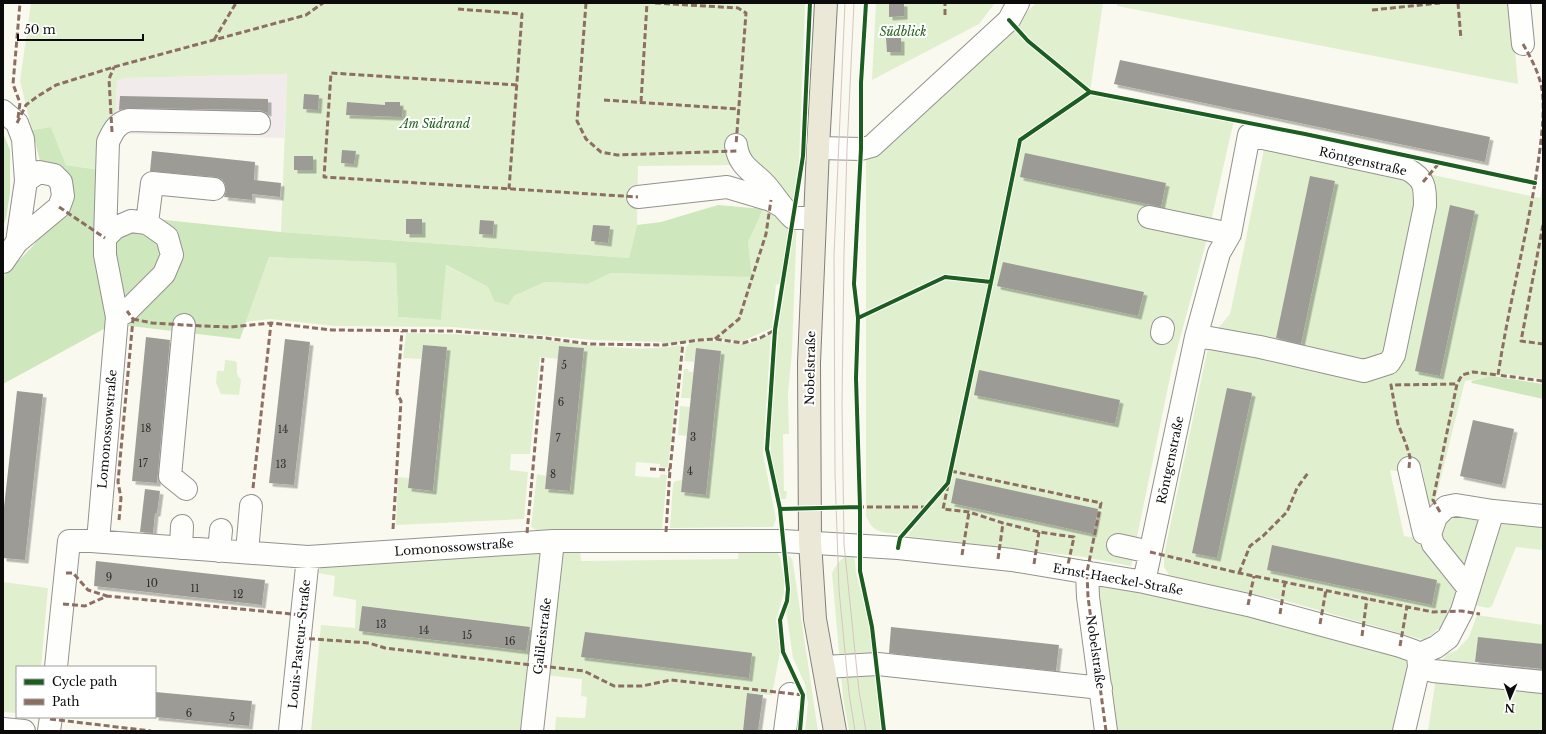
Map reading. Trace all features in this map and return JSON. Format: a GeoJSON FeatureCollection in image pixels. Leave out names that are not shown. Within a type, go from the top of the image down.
{"type":"FeatureCollection","features":[{"type":"Feature","properties":{"kind":"main road","name":"Nobelstraße"},"geometry":{"type":"LineString","coordinates":[[826,3],[818,148],[810,364],[810,542],[815,618],[835,731]]}},
{"type":"Feature","properties":{"kind":"street"},"geometry":{"type":"LineString","coordinates":[[818,148],[861,149],[872,146],[1009,20],[1018,3]]}},
{"type":"Feature","properties":{"kind":"street"},"geometry":{"type":"LineString","coordinates":[[1519,3],[1523,44]]}},
{"type":"Feature","properties":{"kind":"street"},"geometry":{"type":"LineString","coordinates":[[3,111],[17,124],[23,139],[26,181],[17,242]]}},
{"type":"Feature","properties":{"kind":"street","name":"Lomonossowstraße"},"geometry":{"type":"LineString","coordinates":[[98,541],[117,317],[105,254],[108,142],[112,132],[122,122],[129,120],[259,123]]}},
{"type":"Feature","properties":{"kind":"street","name":"Röntgenstraße"},"geometry":{"type":"LineString","coordinates":[[1144,582],[1196,337],[1219,253],[1230,234],[1249,135],[1406,170],[1416,174],[1423,182],[1425,193],[1424,206],[1394,355],[1388,363],[1364,371],[1260,347],[1196,337]]}},
{"type":"Feature","properties":{"kind":"street"},"geometry":{"type":"LineString","coordinates":[[736,145],[737,154],[741,162],[768,188],[781,206],[793,218],[815,218]]}},
{"type":"Feature","properties":{"kind":"street"},"geometry":{"type":"LineString","coordinates":[[3,262],[17,242],[59,207],[63,196],[61,182],[54,175],[39,172],[26,181]]}},
{"type":"Feature","properties":{"kind":"street"},"geometry":{"type":"LineString","coordinates":[[147,224],[152,183],[214,189]]}},
{"type":"Feature","properties":{"kind":"street"},"geometry":{"type":"LineString","coordinates":[[638,197],[727,187],[771,200],[781,206]]}},
{"type":"Feature","properties":{"kind":"street"},"geometry":{"type":"LineString","coordinates":[[1149,217],[1230,234]]}},
{"type":"Feature","properties":{"kind":"street"},"geometry":{"type":"LineString","coordinates":[[105,238],[115,228],[131,221],[147,224],[167,237],[172,255],[164,274],[127,311],[117,317]]}},
{"type":"Feature","properties":{"kind":"street"},"geometry":{"type":"LineString","coordinates":[[184,325],[170,476],[186,489]]}},
{"type":"Feature","properties":{"kind":"street"},"geometry":{"type":"LineString","coordinates":[[1410,468],[1424,533],[1430,534]]}},
{"type":"Feature","properties":{"kind":"street"},"geometry":{"type":"LineString","coordinates":[[1469,589],[1433,544],[1430,534],[1436,518],[1446,507],[1456,505],[1493,511],[1543,516]]}},
{"type":"Feature","properties":{"kind":"street"},"geometry":{"type":"LineString","coordinates":[[247,552],[251,506]]}},
{"type":"Feature","properties":{"kind":"street"},"geometry":{"type":"LineString","coordinates":[[1404,731],[1418,661],[1448,638],[1462,611],[1493,511]]}},
{"type":"Feature","properties":{"kind":"street","name":"Lomonossowstraße"},"geometry":{"type":"LineString","coordinates":[[56,666],[69,541],[182,537],[220,540],[247,552],[308,557],[553,541],[729,540],[810,542]]}},
{"type":"Feature","properties":{"kind":"street","name":"Galileistraße"},"geometry":{"type":"LineString","coordinates":[[532,731],[553,541]]}},
{"type":"Feature","properties":{"kind":"street","name":"Ernst-Haeckel-Straße"},"geometry":{"type":"LineString","coordinates":[[810,542],[1012,560],[1144,582],[1248,605],[1414,650],[1418,661],[1433,671],[1543,682]]}},
{"type":"Feature","properties":{"kind":"street"},"geometry":{"type":"LineString","coordinates":[[1118,545],[1150,552]]}},
{"type":"Feature","properties":{"kind":"street","name":"Louis-Pasteur-Straße"},"geometry":{"type":"LineString","coordinates":[[290,731],[308,557]]}},
{"type":"Feature","properties":{"kind":"street","name":"Nobelstraße"},"geometry":{"type":"LineString","coordinates":[[1087,572],[1088,597],[1106,731]]}},
{"type":"Feature","properties":{"kind":"street"},"geometry":{"type":"LineString","coordinates":[[824,667],[878,664],[1101,688]]}},
{"type":"Feature","properties":{"kind":"street"},"geometry":{"type":"LineString","coordinates":[[785,731],[790,694]]}},
{"type":"Feature","properties":{"kind":"street"},"geometry":{"type":"LineString","coordinates":[[49,731],[51,718]]}},
{"type":"Feature","properties":{"kind":"street"},"geometry":{"type":"LineString","coordinates":[[3,729],[24,731]]}},
{"type":"Feature","properties":{"kind":"shaded area"},"geometry":{"type":"Polygon","coordinates":[[[287,74],[284,138],[124,134],[115,125],[117,81],[125,78],[287,74]]]}},
{"type":"Feature","properties":{"kind":"green space","name":"Am Südrand"},"geometry":{"type":"Polygon","coordinates":[[[31,3],[805,3],[792,352],[788,393],[789,434],[783,434],[784,491],[787,491],[786,499],[781,499],[771,456],[770,443],[778,333],[784,285],[776,284],[772,328],[741,342],[715,339],[664,345],[661,342],[593,340],[452,327],[334,326],[270,319],[246,322],[269,257],[396,263],[398,317],[441,320],[445,265],[488,287],[494,301],[514,296],[545,282],[588,284],[611,273],[747,276],[754,278],[752,277],[748,242],[758,184],[733,165],[638,166],[637,225],[629,258],[281,232],[287,74],[125,78],[117,81],[115,125],[99,170],[66,165],[51,127],[32,130],[20,81],[31,3]]]}},
{"type":"Feature","properties":{"kind":"green space","name":"Südblick"},"geometry":{"type":"Polygon","coordinates":[[[876,3],[995,3],[979,24],[872,80],[876,3]]]}},
{"type":"Feature","properties":{"kind":"green space"},"geometry":{"type":"Polygon","coordinates":[[[1036,3],[1103,3],[1090,92],[1234,120],[1207,239],[1172,368],[1131,566],[1084,557],[907,536],[945,487],[899,534],[883,532],[875,529],[866,516],[866,156],[877,153],[1036,3]]]}},
{"type":"Feature","properties":{"kind":"green space"},"geometry":{"type":"Polygon","coordinates":[[[1117,3],[1511,3],[1518,84],[1117,6],[1117,3]]]}},
{"type":"Feature","properties":{"kind":"green space"},"geometry":{"type":"Polygon","coordinates":[[[51,127],[66,165],[99,170],[108,214],[281,232],[629,258],[637,225],[661,222],[718,205],[763,209],[748,242],[752,277],[611,273],[588,284],[545,282],[514,296],[508,305],[494,301],[488,287],[446,265],[441,320],[398,317],[396,263],[269,257],[240,339],[113,324],[3,384],[3,277],[31,248],[49,226],[63,214],[41,165],[32,130],[51,127]]]}},
{"type":"Feature","properties":{"kind":"green space"},"geometry":{"type":"Polygon","coordinates":[[[3,133],[10,150],[10,193],[3,227],[3,133]]]}},
{"type":"Feature","properties":{"kind":"green space"},"geometry":{"type":"Polygon","coordinates":[[[1266,139],[1540,198],[1543,184],[1543,379],[1506,374],[1465,381],[1432,513],[1421,498],[1426,489],[1422,467],[1415,462],[1402,472],[1390,470],[1404,536],[1416,538],[1425,546],[1457,587],[1449,621],[1424,640],[1286,601],[1169,575],[1164,567],[1164,555],[1210,338],[1230,314],[1266,139]]]}},
{"type":"Feature","properties":{"kind":"green space"},"geometry":{"type":"Polygon","coordinates":[[[771,332],[763,454],[776,519],[773,527],[670,528],[673,484],[675,481],[682,480],[681,492],[706,494],[721,351],[696,348],[694,362],[684,361],[687,346],[697,341],[748,344],[771,332]]]}},
{"type":"Feature","properties":{"kind":"green space"},"geometry":{"type":"Polygon","coordinates":[[[406,333],[510,337],[631,348],[681,345],[668,468],[660,467],[660,464],[636,462],[635,476],[659,478],[661,474],[667,475],[662,529],[539,531],[531,527],[537,474],[546,476],[545,489],[570,491],[584,348],[559,346],[558,359],[540,357],[530,454],[511,454],[510,470],[528,472],[524,519],[396,525],[398,477],[409,478],[408,488],[433,491],[447,347],[423,345],[421,359],[403,358],[406,333]]]}},
{"type":"Feature","properties":{"kind":"green space"},"geometry":{"type":"Polygon","coordinates":[[[225,360],[235,361],[237,363],[237,374],[241,380],[239,395],[221,394],[216,383],[217,371],[224,371],[225,360]]]}},
{"type":"Feature","properties":{"kind":"green space"},"geometry":{"type":"Polygon","coordinates":[[[684,369],[688,369],[689,372],[693,372],[691,398],[681,398],[684,369]]]}},
{"type":"Feature","properties":{"kind":"green space"},"geometry":{"type":"Polygon","coordinates":[[[1492,376],[1543,384],[1543,399],[1472,383],[1471,381],[1492,376]]]}},
{"type":"Feature","properties":{"kind":"green space"},"geometry":{"type":"Polygon","coordinates":[[[680,406],[690,407],[687,436],[678,435],[680,406]]]}},
{"type":"Feature","properties":{"kind":"green space"},"geometry":{"type":"Polygon","coordinates":[[[1455,512],[1475,519],[1480,524],[1467,573],[1440,541],[1441,523],[1455,512]]]}},
{"type":"Feature","properties":{"kind":"green space"},"geometry":{"type":"Polygon","coordinates":[[[1512,520],[1543,524],[1543,550],[1516,547],[1492,606],[1488,608],[1474,605],[1499,526],[1512,520]]]}},
{"type":"Feature","properties":{"kind":"green space"},"geometry":{"type":"Polygon","coordinates":[[[739,548],[775,549],[780,557],[784,579],[784,593],[776,620],[780,652],[772,695],[747,693],[743,731],[555,731],[556,717],[585,718],[587,697],[581,696],[582,679],[543,675],[560,557],[564,552],[580,550],[581,561],[738,559],[739,548]]]}},
{"type":"Feature","properties":{"kind":"green space"},"geometry":{"type":"Polygon","coordinates":[[[534,551],[543,556],[528,731],[311,731],[321,625],[355,628],[356,600],[333,596],[335,576],[318,573],[321,567],[534,551]]]}},
{"type":"Feature","properties":{"kind":"green space"},"geometry":{"type":"Polygon","coordinates":[[[854,552],[856,573],[871,627],[881,731],[849,731],[843,698],[832,573],[846,555],[854,552]]]}},
{"type":"Feature","properties":{"kind":"green space"},"geometry":{"type":"Polygon","coordinates":[[[788,555],[792,559],[793,563],[818,731],[805,731],[808,704],[805,684],[793,658],[786,611],[790,599],[788,555]]]}},
{"type":"Feature","properties":{"kind":"green space"},"geometry":{"type":"Polygon","coordinates":[[[3,582],[48,588],[41,666],[16,666],[16,713],[3,712],[3,582]]]}},
{"type":"Feature","properties":{"kind":"green space"},"geometry":{"type":"Polygon","coordinates":[[[1101,582],[1176,597],[1412,656],[1397,706],[1393,731],[1113,731],[1093,591],[1101,582]]]}},
{"type":"Feature","properties":{"kind":"green space"},"geometry":{"type":"Polygon","coordinates":[[[1477,615],[1543,625],[1543,644],[1478,638],[1474,672],[1438,669],[1446,654],[1456,651],[1469,637],[1477,615]]]}},
{"type":"Feature","properties":{"kind":"green space"},"geometry":{"type":"Polygon","coordinates":[[[1436,677],[1543,688],[1543,731],[1428,731],[1436,677]]]}},
{"type":"Feature","properties":{"kind":"building"},"geometry":{"type":"Polygon","coordinates":[[[889,3],[904,3],[904,16],[889,17],[889,3]]]}},
{"type":"Feature","properties":{"kind":"building"},"geometry":{"type":"Polygon","coordinates":[[[886,38],[901,38],[901,52],[887,52],[886,38]]]}},
{"type":"Feature","properties":{"kind":"building"},"geometry":{"type":"Polygon","coordinates":[[[1120,60],[1490,137],[1485,162],[1114,84],[1120,60]]]}},
{"type":"Feature","properties":{"kind":"building"},"geometry":{"type":"Polygon","coordinates":[[[304,94],[319,95],[318,110],[303,109],[304,94]]]}},
{"type":"Feature","properties":{"kind":"building"},"geometry":{"type":"Polygon","coordinates":[[[120,96],[268,99],[268,113],[259,110],[129,108],[119,110],[120,96]]]}},
{"type":"Feature","properties":{"kind":"building"},"geometry":{"type":"Polygon","coordinates":[[[347,102],[385,105],[385,102],[400,102],[400,106],[403,107],[402,117],[346,115],[347,102]]]}},
{"type":"Feature","properties":{"kind":"building"},"geometry":{"type":"Polygon","coordinates":[[[342,150],[356,151],[354,164],[341,163],[342,150]]]}},
{"type":"Feature","properties":{"kind":"building"},"geometry":{"type":"Polygon","coordinates":[[[152,151],[255,162],[254,180],[281,183],[280,197],[252,194],[252,200],[224,197],[226,191],[225,184],[222,179],[216,177],[150,171],[152,151]]]}},
{"type":"Feature","properties":{"kind":"building"},"geometry":{"type":"Polygon","coordinates":[[[1025,153],[1166,183],[1161,207],[1020,177],[1025,153]]]}},
{"type":"Feature","properties":{"kind":"building"},"geometry":{"type":"Polygon","coordinates":[[[294,156],[313,156],[313,170],[294,170],[294,156]]]}},
{"type":"Feature","properties":{"kind":"building"},"geometry":{"type":"Polygon","coordinates":[[[1310,176],[1335,181],[1301,344],[1276,338],[1310,176]]]}},
{"type":"Feature","properties":{"kind":"building"},"geometry":{"type":"Polygon","coordinates":[[[1450,205],[1475,211],[1440,376],[1415,371],[1450,205]]]}},
{"type":"Feature","properties":{"kind":"building"},"geometry":{"type":"Polygon","coordinates":[[[406,219],[422,219],[422,234],[406,234],[406,219]]]}},
{"type":"Feature","properties":{"kind":"building"},"geometry":{"type":"Polygon","coordinates":[[[480,220],[494,221],[493,235],[479,234],[480,220]]]}},
{"type":"Feature","properties":{"kind":"building"},"geometry":{"type":"Polygon","coordinates":[[[593,225],[610,226],[608,243],[591,241],[593,225]]]}},
{"type":"Feature","properties":{"kind":"building"},"geometry":{"type":"Polygon","coordinates":[[[1003,262],[1144,292],[1138,316],[997,286],[1003,262]]]}},
{"type":"Feature","properties":{"kind":"building"},"geometry":{"type":"Polygon","coordinates":[[[146,337],[170,340],[157,483],[132,481],[146,337]]]}},
{"type":"Feature","properties":{"kind":"building"},"geometry":{"type":"Polygon","coordinates":[[[285,339],[310,342],[294,485],[269,483],[285,339]]]}},
{"type":"Feature","properties":{"kind":"building"},"geometry":{"type":"Polygon","coordinates":[[[423,345],[447,347],[433,491],[408,488],[423,345]]]}},
{"type":"Feature","properties":{"kind":"building"},"geometry":{"type":"Polygon","coordinates":[[[559,346],[584,348],[570,491],[545,489],[559,346]]]}},
{"type":"Feature","properties":{"kind":"building"},"geometry":{"type":"Polygon","coordinates":[[[696,348],[721,351],[706,495],[681,492],[696,348]]]}},
{"type":"Feature","properties":{"kind":"building"},"geometry":{"type":"Polygon","coordinates":[[[979,370],[1120,400],[1115,424],[974,395],[979,370]]]}},
{"type":"Feature","properties":{"kind":"building"},"geometry":{"type":"Polygon","coordinates":[[[1227,388],[1252,393],[1217,558],[1192,553],[1227,388]]]}},
{"type":"Feature","properties":{"kind":"building"},"geometry":{"type":"Polygon","coordinates":[[[17,391],[43,394],[25,560],[3,558],[3,516],[17,391]]]}},
{"type":"Feature","properties":{"kind":"building"},"geometry":{"type":"Polygon","coordinates":[[[1473,420],[1514,429],[1502,485],[1460,476],[1473,420]]]}},
{"type":"Feature","properties":{"kind":"building"},"geometry":{"type":"Polygon","coordinates":[[[956,478],[1098,509],[1093,534],[951,503],[956,478]]]}},
{"type":"Feature","properties":{"kind":"building"},"geometry":{"type":"Polygon","coordinates":[[[145,489],[160,491],[157,513],[155,513],[153,533],[140,532],[145,489]]]}},
{"type":"Feature","properties":{"kind":"building"},"geometry":{"type":"Polygon","coordinates":[[[1272,545],[1437,580],[1432,605],[1267,570],[1272,545]]]}},
{"type":"Feature","properties":{"kind":"building"},"geometry":{"type":"Polygon","coordinates":[[[96,561],[265,580],[262,605],[94,586],[96,561]]]}},
{"type":"Feature","properties":{"kind":"building"},"geometry":{"type":"Polygon","coordinates":[[[362,606],[530,627],[526,651],[359,631],[362,606]]]}},
{"type":"Feature","properties":{"kind":"building"},"geometry":{"type":"Polygon","coordinates":[[[891,627],[1059,645],[1056,671],[889,653],[891,627]]]}},
{"type":"Feature","properties":{"kind":"building"},"geometry":{"type":"Polygon","coordinates":[[[585,632],[752,653],[749,678],[581,657],[585,632]]]}},
{"type":"Feature","properties":{"kind":"building"},"geometry":{"type":"Polygon","coordinates":[[[1478,637],[1543,644],[1543,669],[1475,662],[1478,637]]]}},
{"type":"Feature","properties":{"kind":"building"},"geometry":{"type":"Polygon","coordinates":[[[156,692],[252,701],[249,726],[156,717],[156,692]]]}},
{"type":"Feature","properties":{"kind":"building"},"geometry":{"type":"Polygon","coordinates":[[[747,693],[763,695],[758,731],[743,731],[747,693]]]}},
{"type":"Feature","properties":{"kind":"tram line"},"geometry":{"type":"LineString","coordinates":[[845,3],[834,255],[835,474],[839,590],[849,693],[855,731]]}},
{"type":"Feature","properties":{"kind":"tram line"},"geometry":{"type":"LineString","coordinates":[[854,3],[844,253],[842,404],[844,544],[859,691],[866,731]]}},
{"type":"Feature","properties":{"kind":"marked path"},"geometry":{"type":"LineString","coordinates":[[18,118],[20,103],[13,84],[20,3]]}},
{"type":"Feature","properties":{"kind":"marked path"},"geometry":{"type":"LineString","coordinates":[[214,40],[236,3]]}},
{"type":"Feature","properties":{"kind":"marked path"},"geometry":{"type":"LineString","coordinates":[[17,123],[26,105],[56,85],[114,67],[306,15],[323,3]]}},
{"type":"Feature","properties":{"kind":"marked path"},"geometry":{"type":"LineString","coordinates":[[586,3],[577,121],[586,139],[601,152],[617,155],[737,151]]}},
{"type":"Feature","properties":{"kind":"marked path"},"geometry":{"type":"LineString","coordinates":[[641,102],[647,3]]}},
{"type":"Feature","properties":{"kind":"marked path"},"geometry":{"type":"LineString","coordinates":[[655,3],[738,8],[746,13],[736,145]]}},
{"type":"Feature","properties":{"kind":"marked path"},"geometry":{"type":"LineString","coordinates":[[945,3],[945,15]]}},
{"type":"Feature","properties":{"kind":"marked path"},"geometry":{"type":"LineString","coordinates":[[1372,10],[1440,3]]}},
{"type":"Feature","properties":{"kind":"marked path"},"geometry":{"type":"LineString","coordinates":[[1458,3],[1461,39]]}},
{"type":"Feature","properties":{"kind":"marked path"},"geometry":{"type":"LineString","coordinates":[[458,9],[522,14],[509,189]]}},
{"type":"Feature","properties":{"kind":"marked path"},"geometry":{"type":"LineString","coordinates":[[1523,44],[1541,83],[1543,123],[1535,183],[1506,327],[1498,375],[1543,381]]}},
{"type":"Feature","properties":{"kind":"marked path"},"geometry":{"type":"LineString","coordinates":[[112,132],[109,79],[114,67]]}},
{"type":"Feature","properties":{"kind":"marked path"},"geometry":{"type":"LineString","coordinates":[[517,85],[331,73],[324,177],[638,197]]}},
{"type":"Feature","properties":{"kind":"marked path"},"geometry":{"type":"LineString","coordinates":[[604,100],[739,109]]}},
{"type":"Feature","properties":{"kind":"marked path"},"geometry":{"type":"LineString","coordinates":[[1423,182],[1440,162]]}},
{"type":"Feature","properties":{"kind":"marked path"},"geometry":{"type":"LineString","coordinates":[[715,339],[739,319],[766,234],[771,200]]}},
{"type":"Feature","properties":{"kind":"marked path"},"geometry":{"type":"LineString","coordinates":[[59,207],[105,238]]}},
{"type":"Feature","properties":{"kind":"marked path"},"geometry":{"type":"LineString","coordinates":[[1543,225],[1521,341],[1543,344]]}},
{"type":"Feature","properties":{"kind":"marked path"},"geometry":{"type":"LineString","coordinates":[[119,520],[121,498],[118,482],[133,319],[127,311]]}},
{"type":"Feature","properties":{"kind":"marked path"},"geometry":{"type":"LineString","coordinates":[[133,319],[152,323],[202,326],[231,327],[271,323],[332,330],[452,331],[545,338],[589,344],[664,345],[715,339],[743,343],[760,338],[775,330]]}},
{"type":"Feature","properties":{"kind":"marked path"},"geometry":{"type":"LineString","coordinates":[[253,488],[271,323]]}},
{"type":"Feature","properties":{"kind":"marked path"},"geometry":{"type":"LineString","coordinates":[[393,529],[401,401],[397,393],[402,331]]}},
{"type":"Feature","properties":{"kind":"marked path"},"geometry":{"type":"LineString","coordinates":[[666,532],[670,470],[683,342]]}},
{"type":"Feature","properties":{"kind":"marked path"},"geometry":{"type":"LineString","coordinates":[[527,533],[543,358]]}},
{"type":"Feature","properties":{"kind":"marked path"},"geometry":{"type":"LineString","coordinates":[[1440,512],[1433,500],[1457,384],[1462,375],[1473,372],[1498,375]]}},
{"type":"Feature","properties":{"kind":"marked path"},"geometry":{"type":"LineString","coordinates":[[1409,468],[1410,457],[1398,424],[1391,385],[1457,384]]}},
{"type":"Feature","properties":{"kind":"marked path"},"geometry":{"type":"LineString","coordinates":[[650,469],[670,470]]}},
{"type":"Feature","properties":{"kind":"marked path"},"geometry":{"type":"LineString","coordinates":[[951,471],[1101,503],[1087,572],[1088,597],[1106,731]]}},
{"type":"Feature","properties":{"kind":"marked path"},"geometry":{"type":"LineString","coordinates":[[1239,573],[1250,546],[1263,536],[1287,512],[1297,488],[1308,473]]}},
{"type":"Feature","properties":{"kind":"marked path"},"geometry":{"type":"LineString","coordinates":[[948,485],[943,509],[969,512],[1003,523],[1039,532],[1074,537],[1067,569]]}},
{"type":"Feature","properties":{"kind":"marked path"},"geometry":{"type":"LineString","coordinates":[[858,507],[926,507]]}},
{"type":"Feature","properties":{"kind":"marked path"},"geometry":{"type":"LineString","coordinates":[[962,555],[969,512]]}},
{"type":"Feature","properties":{"kind":"marked path"},"geometry":{"type":"LineString","coordinates":[[998,559],[1003,523]]}},
{"type":"Feature","properties":{"kind":"marked path"},"geometry":{"type":"LineString","coordinates":[[1034,564],[1039,532]]}},
{"type":"Feature","properties":{"kind":"marked path"},"geometry":{"type":"LineString","coordinates":[[1150,552],[1239,573],[1433,612],[1462,611],[1480,614]]}},
{"type":"Feature","properties":{"kind":"marked path"},"geometry":{"type":"LineString","coordinates":[[66,573],[73,573],[88,590],[107,596]]}},
{"type":"Feature","properties":{"kind":"marked path"},"geometry":{"type":"LineString","coordinates":[[1248,605],[1254,576]]}},
{"type":"Feature","properties":{"kind":"marked path"},"geometry":{"type":"LineString","coordinates":[[1280,614],[1285,582]]}},
{"type":"Feature","properties":{"kind":"marked path"},"geometry":{"type":"LineString","coordinates":[[1320,624],[1326,590]]}},
{"type":"Feature","properties":{"kind":"marked path"},"geometry":{"type":"LineString","coordinates":[[63,604],[85,606],[107,596],[302,615]]}},
{"type":"Feature","properties":{"kind":"marked path"},"geometry":{"type":"LineString","coordinates":[[1362,636],[1367,598]]}},
{"type":"Feature","properties":{"kind":"marked path"},"geometry":{"type":"LineString","coordinates":[[1400,646],[1407,606]]}},
{"type":"Feature","properties":{"kind":"marked path"},"geometry":{"type":"LineString","coordinates":[[300,638],[369,643],[385,648],[584,671],[614,686],[642,686],[671,680],[803,695]]}},
{"type":"Feature","properties":{"kind":"marked path"},"geometry":{"type":"LineString","coordinates":[[50,719],[151,731]]}},
{"type":"Feature","properties":{"kind":"cycle path"},"geometry":{"type":"LineString","coordinates":[[800,731],[803,695],[783,652],[780,620],[787,601],[788,589],[780,509],[767,449],[775,330],[803,156],[810,3]]}},
{"type":"Feature","properties":{"kind":"cycle path"},"geometry":{"type":"LineString","coordinates":[[866,3],[861,83],[861,149],[854,284],[858,318],[856,378],[860,507],[860,571],[872,627],[884,731]]}},
{"type":"Feature","properties":{"kind":"cycle path"},"geometry":{"type":"LineString","coordinates":[[1009,20],[1028,41],[1090,92],[1305,134],[1535,183]]}},
{"type":"Feature","properties":{"kind":"cycle path"},"geometry":{"type":"LineString","coordinates":[[991,282],[1020,140],[1090,92]]}},
{"type":"Feature","properties":{"kind":"cycle path"},"geometry":{"type":"LineString","coordinates":[[858,318],[945,277],[991,282],[948,483],[900,538],[898,548]]}},
{"type":"Feature","properties":{"kind":"cycle path"},"geometry":{"type":"LineString","coordinates":[[780,509],[860,507]]}}]}
